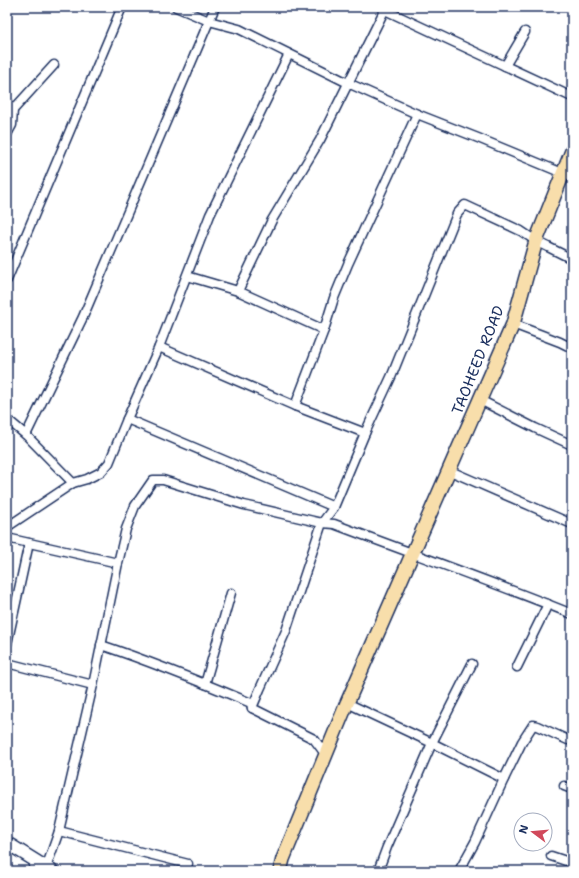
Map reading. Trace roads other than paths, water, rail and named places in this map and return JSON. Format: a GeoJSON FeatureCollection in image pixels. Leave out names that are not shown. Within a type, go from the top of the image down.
{"type":"FeatureCollection","features":[{"type":"Feature","properties":{"kind":"main road","name":"TAOHEED ROAD"},"geometry":{"type":"LineString","coordinates":[[280,871],[347,703],[513,324],[536,241],[568,175],[572,152]]}},
{"type":"Feature","properties":{"kind":"street"},"geometry":{"type":"LineString","coordinates":[[7,280],[122,7]]}},
{"type":"Feature","properties":{"kind":"street"},"geometry":{"type":"LineString","coordinates":[[176,7],[209,21],[240,29],[348,83],[417,114],[568,175]]}},
{"type":"Feature","properties":{"kind":"street"},"geometry":{"type":"LineString","coordinates":[[26,435],[83,317],[215,7]]}},
{"type":"Feature","properties":{"kind":"street"},"geometry":{"type":"LineString","coordinates":[[238,291],[272,220],[320,140],[385,8],[572,97]]}},
{"type":"Feature","properties":{"kind":"street"},"geometry":{"type":"LineString","coordinates":[[505,66],[525,32]]}},
{"type":"Feature","properties":{"kind":"street"},"geometry":{"type":"LineString","coordinates":[[7,527],[73,483],[88,479],[101,472],[109,463],[159,347],[210,215],[288,54]]}},
{"type":"Feature","properties":{"kind":"street"},"geometry":{"type":"LineString","coordinates":[[13,110],[54,65]]}},
{"type":"Feature","properties":{"kind":"street"},"geometry":{"type":"LineString","coordinates":[[7,101],[13,110],[12,125],[7,134]]}},
{"type":"Feature","properties":{"kind":"street"},"geometry":{"type":"LineString","coordinates":[[295,406],[324,330],[334,298],[348,264],[417,114]]}},
{"type":"Feature","properties":{"kind":"street"},"geometry":{"type":"LineString","coordinates":[[252,708],[286,631],[322,524],[334,507],[364,433],[392,375],[457,214],[465,205],[521,231],[536,241],[572,259]]}},
{"type":"Feature","properties":{"kind":"street"},"geometry":{"type":"LineString","coordinates":[[187,276],[238,291],[324,330]]}},
{"type":"Feature","properties":{"kind":"street"},"geometry":{"type":"LineString","coordinates":[[513,324],[572,348]]}},
{"type":"Feature","properties":{"kind":"street"},"geometry":{"type":"LineString","coordinates":[[159,347],[295,406],[364,433]]}},
{"type":"Feature","properties":{"kind":"street"},"geometry":{"type":"LineString","coordinates":[[480,400],[535,428],[572,444]]}},
{"type":"Feature","properties":{"kind":"street"},"geometry":{"type":"LineString","coordinates":[[7,419],[26,435],[73,483]]}},
{"type":"Feature","properties":{"kind":"street"},"geometry":{"type":"LineString","coordinates":[[127,419],[334,507]]}},
{"type":"Feature","properties":{"kind":"street"},"geometry":{"type":"LineString","coordinates":[[448,470],[572,524]]}},
{"type":"Feature","properties":{"kind":"street"},"geometry":{"type":"LineString","coordinates":[[7,843],[34,866],[49,869],[93,685],[126,529],[135,506],[153,480],[163,480],[244,505],[322,524],[334,524],[572,614]]}},
{"type":"Feature","properties":{"kind":"street"},"geometry":{"type":"LineString","coordinates":[[7,538],[118,563]]}},
{"type":"Feature","properties":{"kind":"street"},"geometry":{"type":"LineString","coordinates":[[7,644],[29,543]]}},
{"type":"Feature","properties":{"kind":"street"},"geometry":{"type":"LineString","coordinates":[[205,684],[231,593]]}},
{"type":"Feature","properties":{"kind":"street"},"geometry":{"type":"LineString","coordinates":[[516,667],[548,604]]}},
{"type":"Feature","properties":{"kind":"street"},"geometry":{"type":"LineString","coordinates":[[101,645],[144,659],[251,703],[252,708],[314,738],[326,755]]}},
{"type":"Feature","properties":{"kind":"street"},"geometry":{"type":"LineString","coordinates":[[7,663],[93,685]]}},
{"type":"Feature","properties":{"kind":"street"},"geometry":{"type":"LineString","coordinates":[[378,871],[432,742],[472,664]]}},
{"type":"Feature","properties":{"kind":"street"},"geometry":{"type":"LineString","coordinates":[[347,703],[432,742],[504,779]]}},
{"type":"Feature","properties":{"kind":"street"},"geometry":{"type":"LineString","coordinates":[[459,871],[475,842],[522,742],[533,725],[568,740],[572,740]]}},
{"type":"Feature","properties":{"kind":"street"},"geometry":{"type":"LineString","coordinates":[[564,786],[572,789]]}},
{"type":"Feature","properties":{"kind":"street"},"geometry":{"type":"LineString","coordinates":[[59,831],[188,864]]}},
{"type":"Feature","properties":{"kind":"street"},"geometry":{"type":"LineString","coordinates":[[551,856],[572,863]]}}]}
